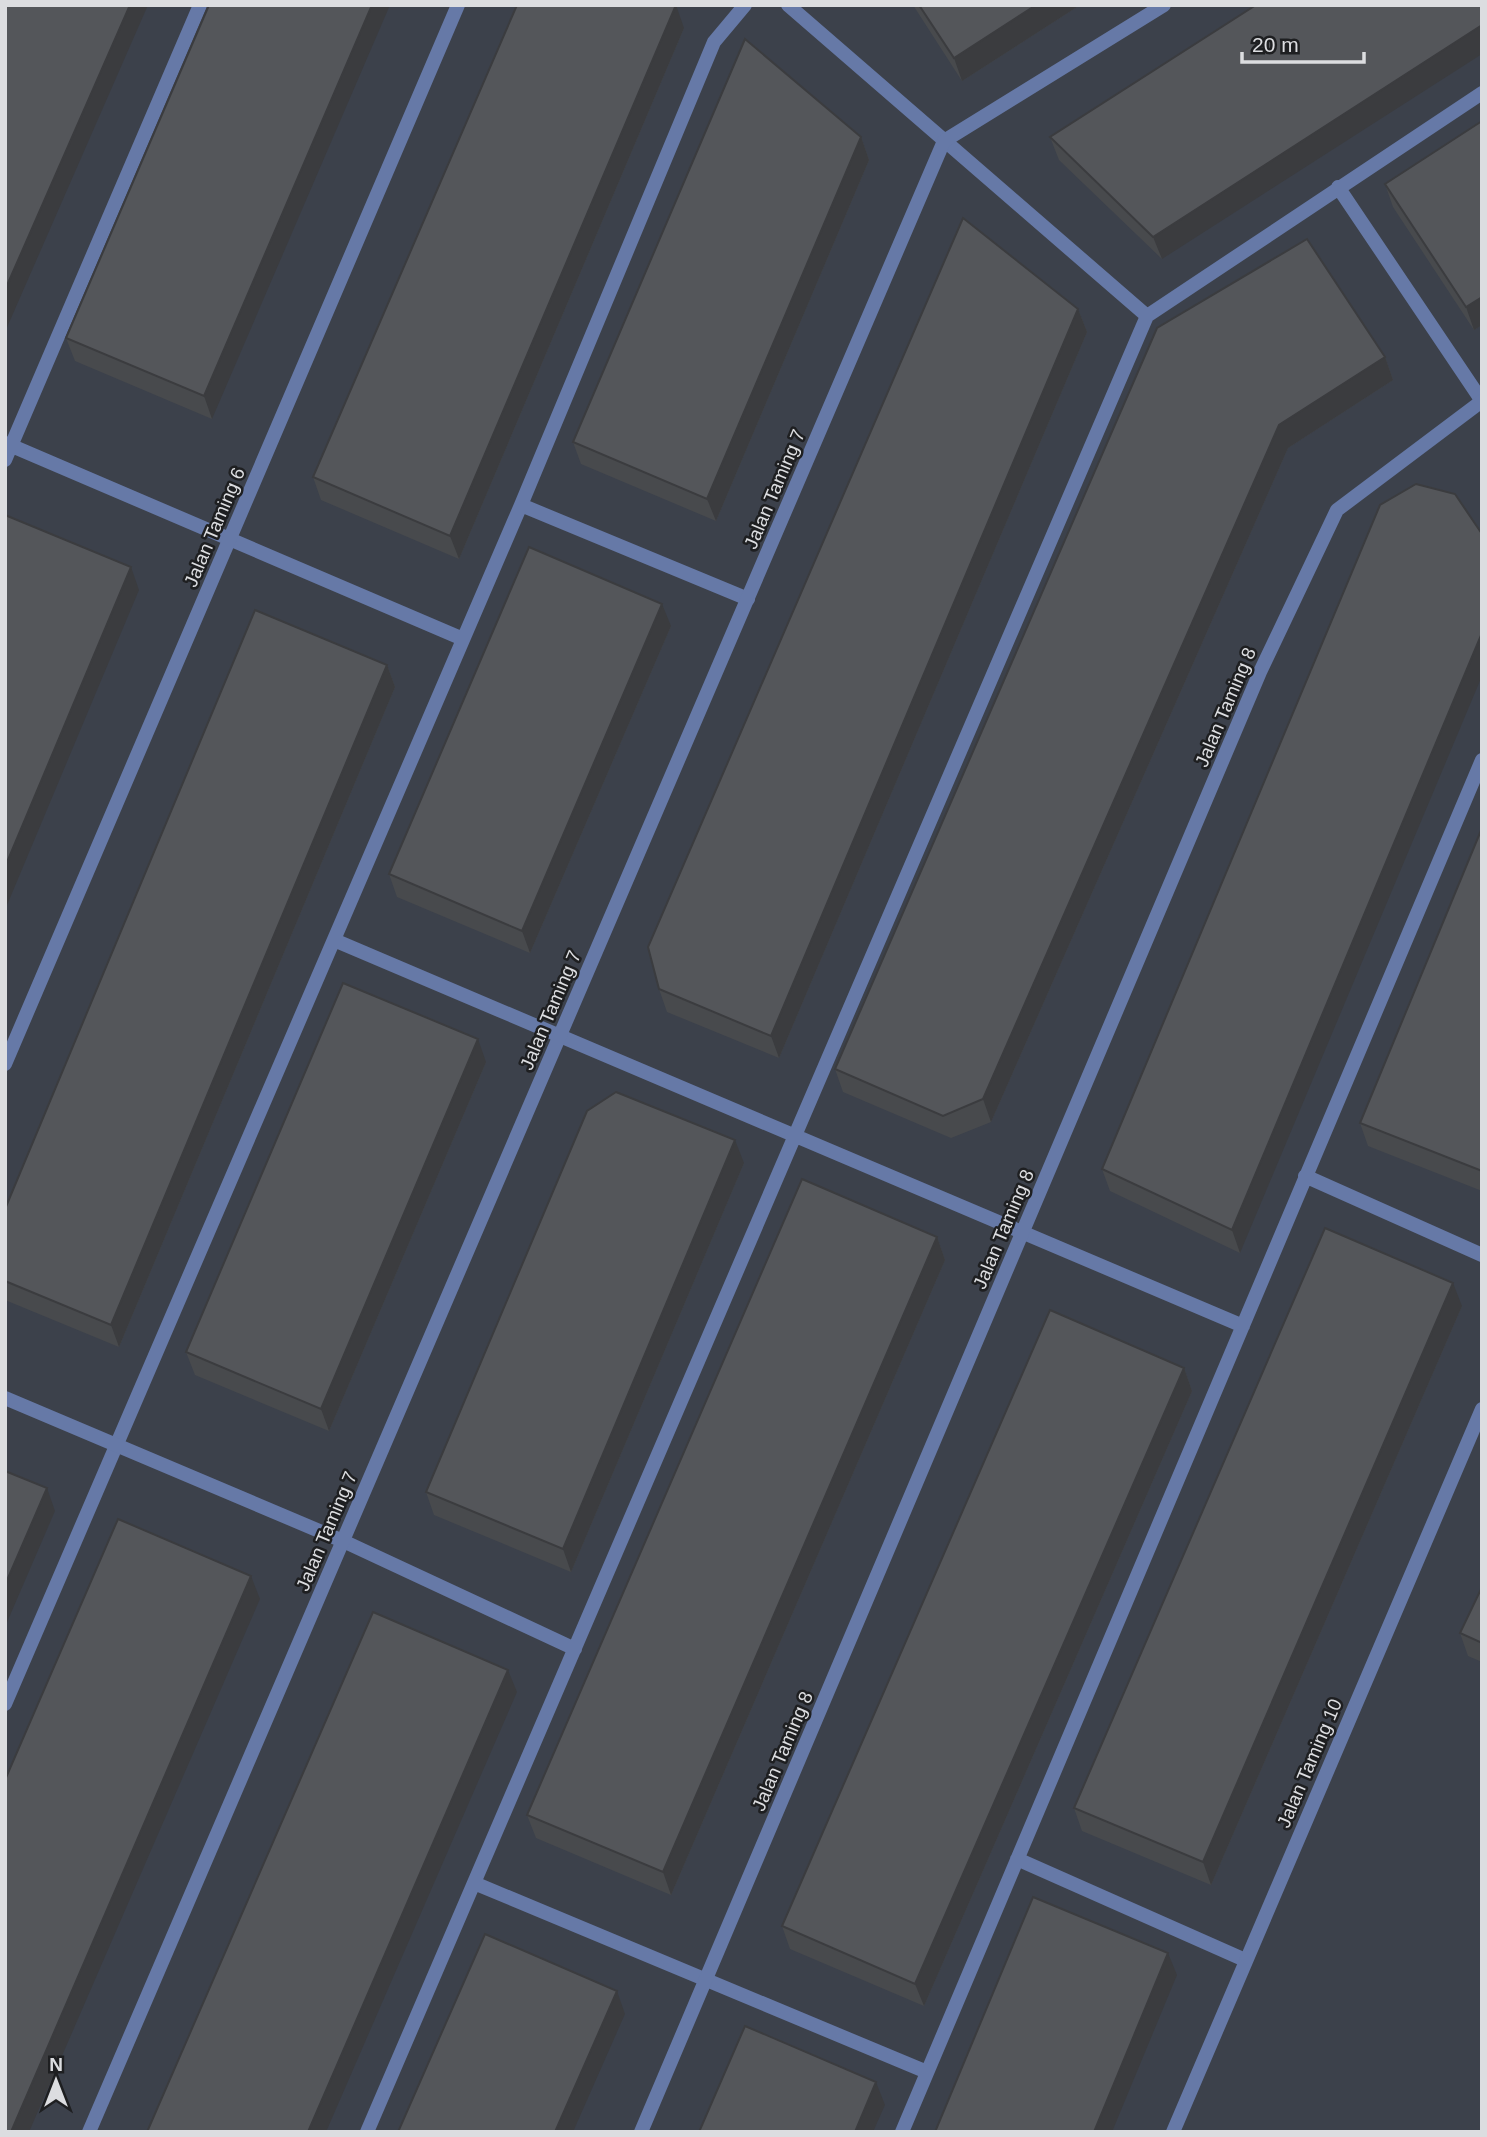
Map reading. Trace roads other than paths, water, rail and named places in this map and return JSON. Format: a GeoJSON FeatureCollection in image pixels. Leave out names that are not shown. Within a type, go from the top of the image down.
{"type":"FeatureCollection","features":[{"type":"Feature","properties":{"kind":"street"},"geometry":{"type":"LineString","coordinates":[[5,460],[8,445],[200,5]]}},
{"type":"Feature","properties":{"kind":"street","name":"Jalan Taming 6"},"geometry":{"type":"LineString","coordinates":[[5,1065],[458,5]]}},
{"type":"Feature","properties":{"kind":"street"},"geometry":{"type":"LineString","coordinates":[[5,1704],[521,505],[714,42],[745,5]]}},
{"type":"Feature","properties":{"kind":"street"},"geometry":{"type":"LineString","coordinates":[[788,5],[1147,316]]}},
{"type":"Feature","properties":{"kind":"street"},"geometry":{"type":"LineString","coordinates":[[944,142],[1164,5]]}},
{"type":"Feature","properties":{"kind":"street"},"geometry":{"type":"LineString","coordinates":[[367,2132],[1147,316],[1482,93]]}},
{"type":"Feature","properties":{"kind":"street","name":"Jalan Taming 7"},"geometry":{"type":"LineString","coordinates":[[89,2132],[944,142]]}},
{"type":"Feature","properties":{"kind":"street"},"geometry":{"type":"LineString","coordinates":[[1338,187],[1482,401]]}},
{"type":"Feature","properties":{"kind":"street","name":"Jalan Taming 8"},"geometry":{"type":"LineString","coordinates":[[641,2132],[1260,672],[1337,510],[1482,401]]}},
{"type":"Feature","properties":{"kind":"street"},"geometry":{"type":"LineString","coordinates":[[8,445],[463,639]]}},
{"type":"Feature","properties":{"kind":"street"},"geometry":{"type":"LineString","coordinates":[[521,505],[748,598]]}},
{"type":"Feature","properties":{"kind":"street"},"geometry":{"type":"LineString","coordinates":[[902,2132],[1482,760]]}},
{"type":"Feature","properties":{"kind":"street"},"geometry":{"type":"LineString","coordinates":[[334,940],[1243,1326]]}},
{"type":"Feature","properties":{"kind":"street"},"geometry":{"type":"LineString","coordinates":[[1305,1176],[1482,1255]]}},
{"type":"Feature","properties":{"kind":"street"},"geometry":{"type":"LineString","coordinates":[[5,1398],[343,1541],[575,1649]]}},
{"type":"Feature","properties":{"kind":"street","name":"Jalan Taming 10"},"geometry":{"type":"LineString","coordinates":[[1173,2132],[1482,1409]]}},
{"type":"Feature","properties":{"kind":"street"},"geometry":{"type":"LineString","coordinates":[[1017,1859],[1245,1960]]}},
{"type":"Feature","properties":{"kind":"street"},"geometry":{"type":"LineString","coordinates":[[474,1883],[927,2072]]}}]}
